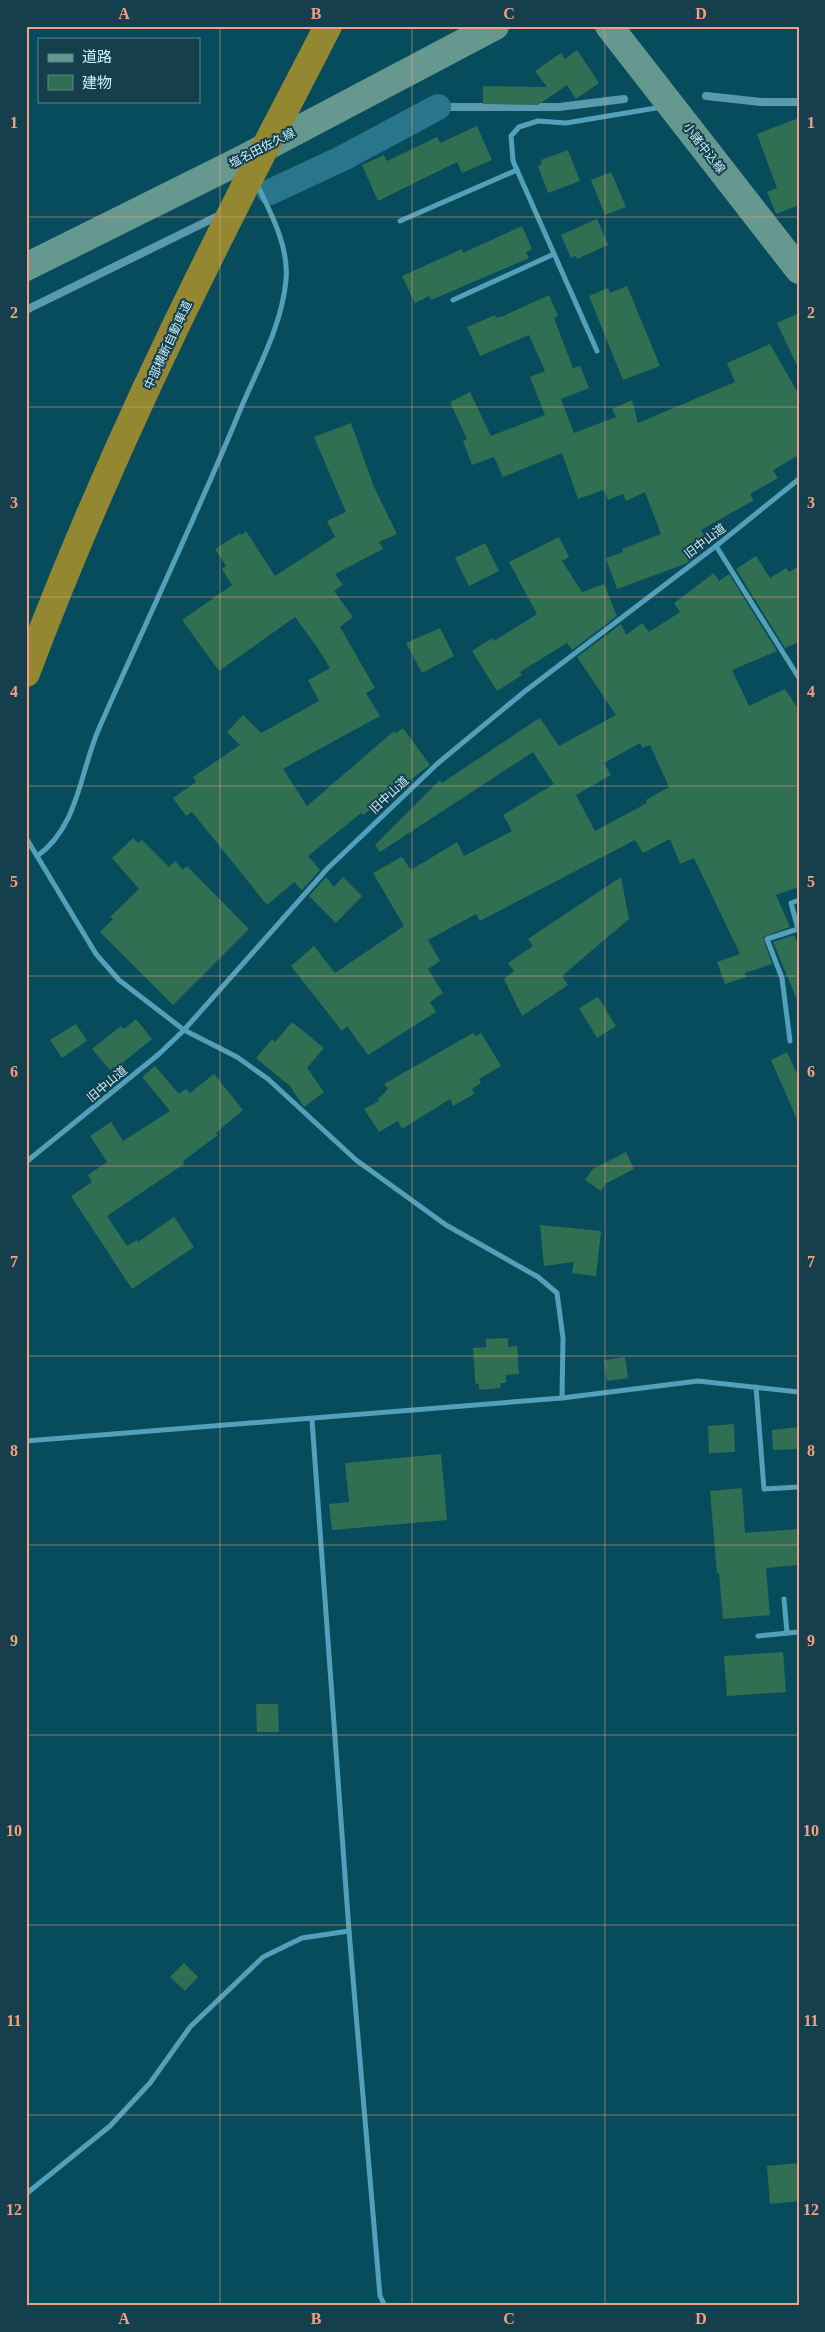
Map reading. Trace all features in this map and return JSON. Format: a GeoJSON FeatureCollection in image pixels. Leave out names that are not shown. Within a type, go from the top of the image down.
{"type":"FeatureCollection","features":[{"type":"Feature","properties":{"kind":"highway","name":"中部横断自動車道"},"geometry":{"type":"LineString","coordinates":[[26,673],[45,622],[129,428],[218,238],[323,36]]}},
{"type":"Feature","properties":{"kind":"main road","name":"塩名田佐久線"},"geometry":{"type":"LineString","coordinates":[[26,267],[244,158],[495,26]]}},
{"type":"Feature","properties":{"kind":"main road","name":"小諸中込線"},"geometry":{"type":"LineString","coordinates":[[609,26],[799,270]]}},
{"type":"Feature","properties":{"kind":"street"},"geometry":{"type":"LineString","coordinates":[[597,352],[513,161],[511,136],[519,126],[538,121],[566,123],[670,105]]}},
{"type":"Feature","properties":{"kind":"street"},"geometry":{"type":"LineString","coordinates":[[37,856],[51,846],[62,833],[71,813],[95,737],[212,479],[279,316],[286,280],[284,250],[272,214],[244,158]]}},
{"type":"Feature","properties":{"kind":"street"},"geometry":{"type":"LineString","coordinates":[[400,221],[517,170]]}},
{"type":"Feature","properties":{"kind":"street"},"geometry":{"type":"LineString","coordinates":[[452,300],[554,254]]}},
{"type":"Feature","properties":{"kind":"street","name":"旧中山道"},"geometry":{"type":"LineString","coordinates":[[26,1162],[159,1054],[184,1030],[327,869],[437,764],[524,692],[716,546],[799,479]]}},
{"type":"Feature","properties":{"kind":"street"},"geometry":{"type":"LineString","coordinates":[[716,546],[799,678]]}},
{"type":"Feature","properties":{"kind":"street"},"geometry":{"type":"LineString","coordinates":[[26,838],[96,954],[119,980],[184,1030],[237,1057],[268,1079],[356,1160],[446,1225],[538,1277],[557,1293],[563,1338],[562,1398]]}},
{"type":"Feature","properties":{"kind":"street"},"geometry":{"type":"LineString","coordinates":[[790,1041],[782,978],[767,939],[798,929],[791,903],[799,900]]}},
{"type":"Feature","properties":{"kind":"street"},"geometry":{"type":"LineString","coordinates":[[26,1441],[312,1420],[562,1398],[698,1381],[799,1392]]}},
{"type":"Feature","properties":{"kind":"street"},"geometry":{"type":"LineString","coordinates":[[756,1387],[764,1489],[799,1487]]}},
{"type":"Feature","properties":{"kind":"street"},"geometry":{"type":"LineString","coordinates":[[312,1420],[349,1931],[380,2296],[385,2306]]}},
{"type":"Feature","properties":{"kind":"street"},"geometry":{"type":"LineString","coordinates":[[784,1599],[787,1633]]}},
{"type":"Feature","properties":{"kind":"street"},"geometry":{"type":"LineString","coordinates":[[758,1636],[799,1632]]}},
{"type":"Feature","properties":{"kind":"street"},"geometry":{"type":"LineString","coordinates":[[26,2194],[110,2126],[150,2083],[190,2026],[263,1957],[302,1938],[349,1931]]}},
{"type":"Feature","properties":{"kind":"building"},"geometry":{"type":"Polygon","coordinates":[[[577,50],[599,83],[576,99],[567,85],[538,105],[483,104],[483,86],[547,87],[535,71],[561,53],[565,59],[577,50]]]}},
{"type":"Feature","properties":{"kind":"building"},"geometry":{"type":"Polygon","coordinates":[[[799,118],[799,205],[776,214],[767,192],[777,188],[757,134],[799,118]]]}},
{"type":"Feature","properties":{"kind":"building"},"geometry":{"type":"Polygon","coordinates":[[[477,126],[492,160],[462,173],[457,162],[378,201],[362,165],[384,155],[387,161],[437,137],[440,143],[477,126]]]}},
{"type":"Feature","properties":{"kind":"building"},"geometry":{"type":"Polygon","coordinates":[[[568,150],[580,181],[548,193],[538,166],[542,164],[541,160],[568,150]]]}},
{"type":"Feature","properties":{"kind":"building"},"geometry":{"type":"Polygon","coordinates":[[[611,172],[626,207],[605,215],[591,180],[611,172]]]}},
{"type":"Feature","properties":{"kind":"building"},"geometry":{"type":"Polygon","coordinates":[[[597,219],[608,245],[577,259],[576,256],[571,258],[561,235],[597,219]]]}},
{"type":"Feature","properties":{"kind":"building"},"geometry":{"type":"Polygon","coordinates":[[[522,226],[532,249],[526,252],[529,258],[431,300],[429,296],[415,303],[402,276],[462,249],[463,253],[522,226]]]}},
{"type":"Feature","properties":{"kind":"building"},"geometry":{"type":"Polygon","coordinates":[[[627,286],[660,366],[623,380],[589,296],[608,288],[610,293],[627,286]]]}},
{"type":"Feature","properties":{"kind":"building"},"geometry":{"type":"Polygon","coordinates":[[[549,295],[558,316],[554,318],[573,368],[580,366],[589,388],[561,399],[574,433],[616,417],[612,409],[632,400],[638,423],[735,382],[727,363],[770,344],[799,395],[799,455],[773,470],[778,478],[750,494],[754,500],[701,530],[706,539],[696,549],[699,554],[685,564],[617,589],[606,558],[623,552],[622,549],[661,534],[645,492],[626,501],[623,494],[608,500],[604,490],[578,499],[562,453],[503,477],[494,457],[472,465],[463,441],[467,439],[450,402],[470,392],[491,436],[545,415],[530,377],[545,371],[529,335],[480,356],[467,327],[495,315],[496,318],[503,316],[549,295]]]}},
{"type":"Feature","properties":{"kind":"building"},"geometry":{"type":"Polygon","coordinates":[[[799,313],[799,370],[777,323],[799,313]]]}},
{"type":"Feature","properties":{"kind":"building"},"geometry":{"type":"Polygon","coordinates":[[[351,423],[374,487],[397,534],[379,542],[383,549],[335,574],[343,585],[334,591],[353,617],[340,627],[375,688],[366,693],[380,716],[283,769],[307,806],[394,731],[396,733],[403,728],[430,765],[363,815],[361,813],[308,856],[320,870],[302,890],[294,882],[267,905],[192,812],[186,816],[173,798],[196,782],[193,777],[240,745],[227,732],[243,715],[261,733],[319,701],[308,680],[330,668],[295,617],[219,671],[182,620],[232,585],[222,569],[226,566],[215,549],[240,533],[241,535],[246,531],[275,576],[335,537],[327,521],[346,512],[314,437],[351,423]]]}},
{"type":"Feature","properties":{"kind":"building"},"geometry":{"type":"Polygon","coordinates":[[[559,537],[569,557],[562,561],[582,592],[604,584],[617,616],[572,650],[567,643],[520,672],[522,675],[497,691],[472,651],[492,638],[494,641],[537,614],[509,562],[559,537]]]}},
{"type":"Feature","properties":{"kind":"building"},"geometry":{"type":"Polygon","coordinates":[[[485,543],[499,571],[469,586],[455,558],[485,543]]]}},
{"type":"Feature","properties":{"kind":"building"},"geometry":{"type":"Polygon","coordinates":[[[756,556],[770,578],[786,568],[789,572],[799,566],[799,642],[785,648],[736,569],[756,556]]]}},
{"type":"Feature","properties":{"kind":"building"},"geometry":{"type":"Polygon","coordinates":[[[714,573],[719,581],[729,574],[777,651],[732,670],[749,706],[785,689],[799,710],[799,887],[776,895],[790,927],[763,937],[772,964],[745,973],[746,977],[725,984],[717,962],[740,954],[694,858],[680,864],[670,839],[643,853],[635,840],[480,921],[476,914],[428,940],[440,961],[428,969],[443,993],[430,1002],[436,1012],[368,1055],[347,1026],[342,1031],[291,966],[314,946],[335,973],[404,926],[373,873],[402,857],[411,870],[457,842],[464,856],[512,831],[503,815],[554,784],[533,752],[380,852],[375,845],[440,780],[442,783],[540,718],[559,746],[616,715],[577,657],[621,624],[626,635],[642,623],[649,632],[680,612],[674,603],[714,573]],[[640,743],[604,763],[611,775],[576,795],[595,831],[647,803],[646,800],[669,787],[650,745],[642,748],[640,743]]]}},
{"type":"Feature","properties":{"kind":"building"},"geometry":{"type":"Polygon","coordinates":[[[440,628],[454,656],[422,673],[406,643],[440,628]]]}},
{"type":"Feature","properties":{"kind":"building"},"geometry":{"type":"Polygon","coordinates":[[[133,838],[138,843],[142,840],[169,867],[175,861],[183,870],[187,866],[249,929],[173,1005],[100,932],[113,919],[110,917],[139,889],[112,858],[133,838]]]}},
{"type":"Feature","properties":{"kind":"building"},"geometry":{"type":"Polygon","coordinates":[[[326,877],[334,887],[343,877],[362,896],[336,923],[309,896],[326,877]]]}},
{"type":"Feature","properties":{"kind":"building"},"geometry":{"type":"Polygon","coordinates":[[[621,877],[629,919],[562,976],[568,985],[522,1016],[504,979],[514,971],[508,963],[533,946],[528,939],[621,877]]]}},
{"type":"Feature","properties":{"kind":"building"},"geometry":{"type":"Polygon","coordinates":[[[794,935],[799,946],[798,1002],[773,942],[794,935]]]}},
{"type":"Feature","properties":{"kind":"building"},"geometry":{"type":"Polygon","coordinates":[[[598,997],[616,1026],[597,1038],[579,1008],[598,997]]]}},
{"type":"Feature","properties":{"kind":"building"},"geometry":{"type":"Polygon","coordinates":[[[136,1019],[152,1039],[115,1069],[113,1067],[110,1070],[92,1049],[121,1026],[124,1029],[136,1019]]]}},
{"type":"Feature","properties":{"kind":"building"},"geometry":{"type":"Polygon","coordinates":[[[292,1022],[324,1048],[307,1068],[324,1092],[304,1107],[290,1086],[256,1058],[272,1039],[275,1042],[292,1022]]]}},
{"type":"Feature","properties":{"kind":"building"},"geometry":{"type":"Polygon","coordinates":[[[76,1024],[87,1041],[62,1058],[50,1040],[76,1024]]]}},
{"type":"Feature","properties":{"kind":"building"},"geometry":{"type":"Polygon","coordinates":[[[473,1033],[476,1036],[481,1033],[501,1066],[479,1079],[481,1083],[472,1089],[474,1094],[453,1106],[450,1099],[402,1129],[398,1121],[379,1132],[364,1109],[379,1101],[378,1099],[388,1089],[384,1084],[473,1033]]]}},
{"type":"Feature","properties":{"kind":"building"},"geometry":{"type":"Polygon","coordinates":[[[787,1052],[799,1078],[799,1124],[771,1060],[787,1052]]]}},
{"type":"Feature","properties":{"kind":"building"},"geometry":{"type":"Polygon","coordinates":[[[155,1066],[179,1094],[186,1089],[190,1093],[214,1074],[243,1110],[216,1133],[218,1135],[183,1161],[184,1164],[107,1216],[127,1246],[137,1240],[138,1242],[174,1217],[194,1247],[132,1289],[71,1196],[92,1182],[88,1175],[107,1162],[90,1136],[111,1122],[123,1141],[170,1111],[142,1077],[155,1066]]]}},
{"type":"Feature","properties":{"kind":"building"},"geometry":{"type":"Polygon","coordinates":[[[626,1152],[634,1169],[605,1184],[601,1191],[585,1180],[593,1169],[626,1152]]]}},
{"type":"Feature","properties":{"kind":"building"},"geometry":{"type":"Polygon","coordinates":[[[540,1225],[601,1231],[596,1276],[572,1273],[574,1262],[544,1266],[540,1225]]]}},
{"type":"Feature","properties":{"kind":"building"},"geometry":{"type":"Polygon","coordinates":[[[508,1338],[508,1347],[517,1346],[519,1374],[506,1375],[506,1383],[500,1383],[501,1388],[479,1390],[479,1384],[476,1384],[475,1381],[473,1348],[486,1347],[486,1339],[508,1338]]]}},
{"type":"Feature","properties":{"kind":"building"},"geometry":{"type":"Polygon","coordinates":[[[625,1357],[628,1378],[607,1381],[604,1360],[625,1357]]]}},
{"type":"Feature","properties":{"kind":"building"},"geometry":{"type":"Polygon","coordinates":[[[734,1424],[735,1452],[709,1453],[708,1426],[734,1424]]]}},
{"type":"Feature","properties":{"kind":"building"},"geometry":{"type":"Polygon","coordinates":[[[799,1427],[799,1449],[773,1450],[772,1430],[799,1427]]]}},
{"type":"Feature","properties":{"kind":"building"},"geometry":{"type":"Polygon","coordinates":[[[441,1454],[447,1520],[332,1530],[329,1504],[349,1502],[345,1463],[441,1454]]]}},
{"type":"Feature","properties":{"kind":"building"},"geometry":{"type":"Polygon","coordinates":[[[742,1488],[745,1533],[799,1529],[799,1565],[766,1568],[770,1615],[723,1619],[710,1491],[742,1488]]]}},
{"type":"Feature","properties":{"kind":"building"},"geometry":{"type":"Polygon","coordinates":[[[783,1652],[786,1692],[727,1696],[724,1656],[783,1652]]]}},
{"type":"Feature","properties":{"kind":"building"},"geometry":{"type":"Polygon","coordinates":[[[256,1704],[278,1704],[279,1732],[257,1732],[256,1704]]]}},
{"type":"Feature","properties":{"kind":"building"},"geometry":{"type":"Polygon","coordinates":[[[184,1963],[198,1977],[185,1991],[170,1977],[184,1963]]]}},
{"type":"Feature","properties":{"kind":"building"},"geometry":{"type":"Polygon","coordinates":[[[799,2163],[799,2201],[770,2204],[767,2166],[799,2163]]]}},
{"type":"Feature","properties":{"kind":"waterway"},"geometry":{"type":"LineString","coordinates":[[706,96],[761,102],[799,102]]}},
{"type":"Feature","properties":{"kind":"waterway"},"geometry":{"type":"LineString","coordinates":[[438,107],[559,107],[624,99]]}},
{"type":"Feature","properties":{"kind":"waterway"},"geometry":{"type":"LineString","coordinates":[[270,192],[343,158],[438,107]]}},
{"type":"Feature","properties":{"kind":"waterway"},"geometry":{"type":"LineString","coordinates":[[26,310],[222,214]]}}]}
